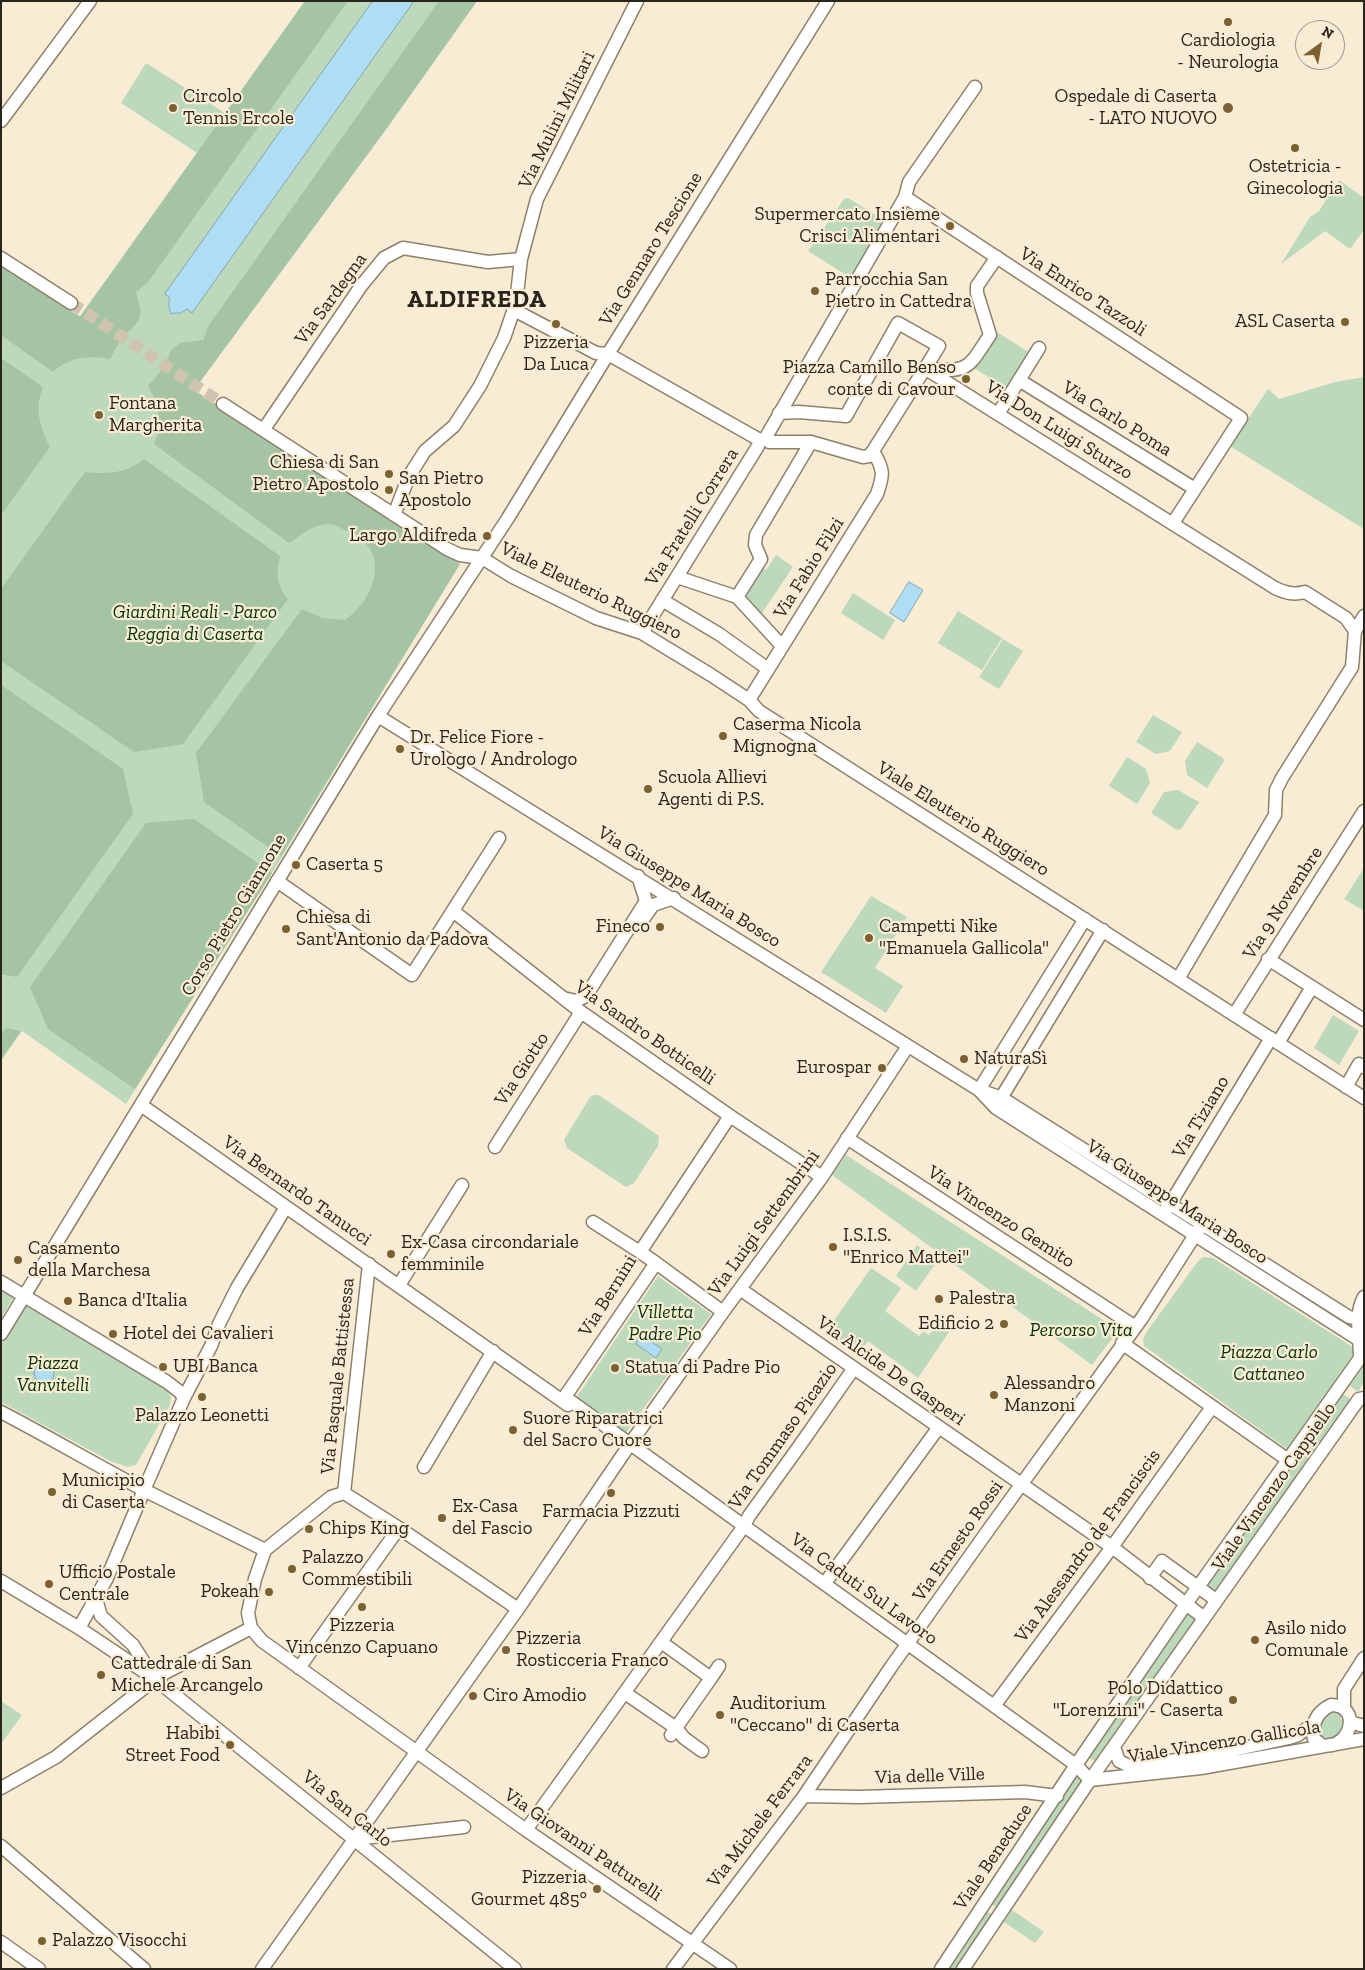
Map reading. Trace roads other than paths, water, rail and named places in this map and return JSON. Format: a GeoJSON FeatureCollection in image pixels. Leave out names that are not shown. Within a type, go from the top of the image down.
{"type":"FeatureCollection","features":[{"type":"Feature","properties":{"kind":"street"},"geometry":{"type":"LineString","coordinates":[[1,121],[90,1]]}},
{"type":"Feature","properties":{"kind":"street","name":"Via Mulini Militari"},"geometry":{"type":"LineString","coordinates":[[394,515],[409,476],[425,451],[454,426],[480,386],[504,338],[514,310],[521,259],[537,199],[637,1]]}},
{"type":"Feature","properties":{"kind":"street","name":"Via Gennaro Tescione"},"geometry":{"type":"LineString","coordinates":[[482,558],[828,1]]}},
{"type":"Feature","properties":{"kind":"street","name":"Via Fratelli Correra"},"geometry":{"type":"LineString","coordinates":[[642,633],[763,441],[905,197],[908,182],[975,86]]}},
{"type":"Feature","properties":{"kind":"street","name":"Via Enrico Tazzoli"},"geometry":{"type":"LineString","coordinates":[[905,197],[1241,418],[1195,489]]}},
{"type":"Feature","properties":{"kind":"street","name":"Via Sardegna"},"geometry":{"type":"LineString","coordinates":[[264,429],[367,276],[384,258],[403,248],[488,262],[521,259]]}},
{"type":"Feature","properties":{"kind":"street"},"geometry":{"type":"LineString","coordinates":[[926,369],[952,372],[970,365],[990,335],[977,293],[977,286],[996,257]]}},
{"type":"Feature","properties":{"kind":"street"},"geometry":{"type":"LineString","coordinates":[[1,258],[71,303]]}},
{"type":"Feature","properties":{"kind":"street"},"geometry":{"type":"LineString","coordinates":[[514,310],[596,353],[608,354],[763,441],[811,442],[863,457],[869,456],[874,451],[940,346],[898,323],[846,416],[799,412],[779,413]]}},
{"type":"Feature","properties":{"kind":"street"},"geometry":{"type":"LineString","coordinates":[[998,414],[1039,348]]}},
{"type":"Feature","properties":{"kind":"street","name":"Via Don Luigi Sturzo"},"geometry":{"type":"LineString","coordinates":[[926,369],[1275,588],[1286,593],[1296,594],[1305,592],[1346,618],[1354,631]]}},
{"type":"Feature","properties":{"kind":"street","name":"Via Carlo Poma"},"geometry":{"type":"LineString","coordinates":[[1019,380],[1195,489]]}},
{"type":"Feature","properties":{"kind":"street"},"geometry":{"type":"LineString","coordinates":[[223,404],[394,515],[460,555],[482,558]]}},
{"type":"Feature","properties":{"kind":"street"},"geometry":{"type":"LineString","coordinates":[[737,597],[761,559],[755,545],[756,535],[811,442]]}},
{"type":"Feature","properties":{"kind":"street","name":"Via Fabio Filzi"},"geometry":{"type":"LineString","coordinates":[[749,700],[877,494],[884,475],[882,465],[874,451]]}},
{"type":"Feature","properties":{"kind":"street"},"geometry":{"type":"LineString","coordinates":[[1173,523],[1195,489]]}},
{"type":"Feature","properties":{"kind":"street","name":"Viale Eleuterio Ruggiero"},"geometry":{"type":"LineString","coordinates":[[482,558],[511,576],[596,618],[642,633],[692,662],[749,700],[759,711],[1364,1098]]}},
{"type":"Feature","properties":{"kind":"street","name":"Corso Pietro Giannone"},"geometry":{"type":"LineString","coordinates":[[1,1334],[378,716],[482,558]]}},
{"type":"Feature","properties":{"kind":"street"},"geometry":{"type":"LineString","coordinates":[[678,577],[737,597],[782,646]]}},
{"type":"Feature","properties":{"kind":"street"},"geometry":{"type":"LineString","coordinates":[[662,600],[719,634],[768,669]]}},
{"type":"Feature","properties":{"kind":"street"},"geometry":{"type":"LineString","coordinates":[[1178,979],[1274,815],[1276,790],[1279,784],[1359,658],[1354,631],[1364,616]]}},
{"type":"Feature","properties":{"kind":"street","name":"Via Giuseppe Maria Bosco"},"geometry":{"type":"LineString","coordinates":[[378,716],[674,898],[979,1090],[1163,1216],[1362,1341]]}},
{"type":"Feature","properties":{"kind":"street","name":"Via 9 Novembre"},"geometry":{"type":"LineString","coordinates":[[1234,1015],[1364,811]]}},
{"type":"Feature","properties":{"kind":"street"},"geometry":{"type":"LineString","coordinates":[[277,882],[412,975],[499,838]]}},
{"type":"Feature","properties":{"kind":"street"},"geometry":{"type":"LineString","coordinates":[[563,998],[576,1001],[586,996],[646,901],[638,876]]}},
{"type":"Feature","properties":{"kind":"street","name":"Via Giotto"},"geometry":{"type":"LineString","coordinates":[[495,1147],[585,1015],[591,1001],[647,912],[653,905],[674,898]]}},
{"type":"Feature","properties":{"kind":"street","name":"Via Sandro Botticelli"},"geometry":{"type":"LineString","coordinates":[[453,911],[585,1015],[729,1118],[821,1180]]}},
{"type":"Feature","properties":{"kind":"street"},"geometry":{"type":"LineString","coordinates":[[979,1090],[1085,919]]}},
{"type":"Feature","properties":{"kind":"street"},"geometry":{"type":"LineString","coordinates":[[999,1103],[1103,930]]}},
{"type":"Feature","properties":{"kind":"street"},"geometry":{"type":"LineString","coordinates":[[1268,959],[1364,1020]]}},
{"type":"Feature","properties":{"kind":"street","name":"Via Tiziano"},"geometry":{"type":"LineString","coordinates":[[1163,1216],[1274,1040],[1312,987]]}},
{"type":"Feature","properties":{"kind":"street","name":"Via Luigi Settembrini"},"geometry":{"type":"LineString","coordinates":[[262,1969],[518,1610],[723,1312],[821,1180],[908,1046]]}},
{"type":"Feature","properties":{"kind":"street"},"geometry":{"type":"LineString","coordinates":[[1346,1087],[1362,1063]]}},
{"type":"Feature","properties":{"kind":"street","name":"Via Giuseppe Maria Bosco"},"geometry":{"type":"LineString","coordinates":[[999,1103],[1171,1204],[1349,1317],[1361,1316]]}},
{"type":"Feature","properties":{"kind":"street","name":"Via Bernardo Tanucci"},"geometry":{"type":"LineString","coordinates":[[141,1104],[629,1446]]}},
{"type":"Feature","properties":{"kind":"street","name":"Via Bernini"},"geometry":{"type":"LineString","coordinates":[[564,1399],[656,1263],[640,1252],[729,1118]]}},
{"type":"Feature","properties":{"kind":"street","name":"Via Vincenzo Gemito"},"geometry":{"type":"LineString","coordinates":[[847,1138],[1134,1326]]}},
{"type":"Feature","properties":{"kind":"street"},"geometry":{"type":"LineString","coordinates":[[399,1285],[462,1185]]}},
{"type":"Feature","properties":{"kind":"street"},"geometry":{"type":"LineString","coordinates":[[79,1628],[107,1578],[184,1398],[211,1346],[219,1324],[237,1288],[286,1207]]}},
{"type":"Feature","properties":{"kind":"street"},"geometry":{"type":"LineString","coordinates":[[593,1222],[640,1252]]}},
{"type":"Feature","properties":{"kind":"street"},"geometry":{"type":"LineString","coordinates":[[1134,1326],[1142,1318],[1202,1224]]}},
{"type":"Feature","properties":{"kind":"street"},"geometry":{"type":"LineString","coordinates":[[656,1263],[723,1312]]}},
{"type":"Feature","properties":{"kind":"street","name":"Via Pasquale Battistessa"},"geometry":{"type":"LineString","coordinates":[[344,1493],[369,1264]]}},
{"type":"Feature","properties":{"kind":"street"},"geometry":{"type":"LineString","coordinates":[[1,1282],[167,1382],[180,1392],[184,1398]]}},
{"type":"Feature","properties":{"kind":"street","name":"Via Alcide De Gasperi"},"geometry":{"type":"LineString","coordinates":[[740,1289],[1112,1547],[1186,1604]]}},
{"type":"Feature","properties":{"kind":"street"},"geometry":{"type":"LineString","coordinates":[[1361,1399],[1340,1387],[1360,1358],[1362,1341],[1361,1302],[1364,1297]]}},
{"type":"Feature","properties":{"kind":"street","name":"Via Ernesto Rossi"},"geometry":{"type":"LineString","coordinates":[[908,1644],[1134,1326]]}},
{"type":"Feature","properties":{"kind":"street"},"geometry":{"type":"LineString","coordinates":[[1122,1343],[1288,1460]]}},
{"type":"Feature","properties":{"kind":"street"},"geometry":{"type":"LineString","coordinates":[[424,1467],[493,1351]]}},
{"type":"Feature","properties":{"kind":"street","name":"Via Tommaso Picazio"},"geometry":{"type":"LineString","coordinates":[[526,1830],[744,1526],[749,1516],[854,1368]]}},
{"type":"Feature","properties":{"kind":"street","name":"Viale Vincenzo Cappiello"},"geometry":{"type":"LineString","coordinates":[[1076,1765],[1186,1604],[1340,1387]]}},
{"type":"Feature","properties":{"kind":"street","name":"Viale Vincenzo Cappiello"},"geometry":{"type":"LineString","coordinates":[[1090,1780],[1203,1617],[1361,1399]]}},
{"type":"Feature","properties":{"kind":"street","name":"Via Alessandro de Franciscis"},"geometry":{"type":"LineString","coordinates":[[994,1706],[1112,1547],[1212,1407]]}},
{"type":"Feature","properties":{"kind":"street"},"geometry":{"type":"LineString","coordinates":[[1,1412],[93,1464],[265,1550]]}},
{"type":"Feature","properties":{"kind":"street"},"geometry":{"type":"LineString","coordinates":[[825,1583],[939,1427]]}},
{"type":"Feature","properties":{"kind":"street","name":"Via Caduti Sul Lavoro"},"geometry":{"type":"LineString","coordinates":[[629,1446],[825,1583],[1076,1765],[1090,1780]]}},
{"type":"Feature","properties":{"kind":"street"},"geometry":{"type":"LineString","coordinates":[[1,1788],[56,1757],[155,1679],[251,1628],[248,1613],[255,1579],[265,1550],[331,1496],[344,1493],[399,1528],[518,1610]]}},
{"type":"Feature","properties":{"kind":"street"},"geometry":{"type":"LineString","coordinates":[[299,1668],[399,1528]]}},
{"type":"Feature","properties":{"kind":"street"},"geometry":{"type":"LineString","coordinates":[[1150,1578],[1162,1561],[1198,1587]]}},
{"type":"Feature","properties":{"kind":"street"},"geometry":{"type":"LineString","coordinates":[[1,1581],[79,1628],[155,1679]]}},
{"type":"Feature","properties":{"kind":"street","name":"Viale Vincenzo Cappiello"},"geometry":{"type":"LineString","coordinates":[[1198,1587],[1216,1600]]}},
{"type":"Feature","properties":{"kind":"street"},"geometry":{"type":"LineString","coordinates":[[94,1603],[101,1616],[133,1645],[155,1679]]}},
{"type":"Feature","properties":{"kind":"street"},"geometry":{"type":"LineString","coordinates":[[1186,1604],[1203,1617]]}},
{"type":"Feature","properties":{"kind":"street","name":"Via Giovanni Patturelli"},"geometry":{"type":"LineString","coordinates":[[251,1628],[262,1641],[526,1830],[730,1969]]}},
{"type":"Feature","properties":{"kind":"street"},"geometry":{"type":"LineString","coordinates":[[661,1642],[711,1678]]}},
{"type":"Feature","properties":{"kind":"street","name":"Via Michele Ferrara"},"geometry":{"type":"LineString","coordinates":[[673,1969],[804,1796],[908,1644]]}},
{"type":"Feature","properties":{"kind":"street"},"geometry":{"type":"LineString","coordinates":[[1344,1707],[1344,1689],[1364,1658]]}},
{"type":"Feature","properties":{"kind":"street"},"geometry":{"type":"LineString","coordinates":[[674,1731],[719,1666]]}},
{"type":"Feature","properties":{"kind":"street","name":"Via San Carlo"},"geometry":{"type":"LineString","coordinates":[[155,1679],[515,1969]]}},
{"type":"Feature","properties":{"kind":"street"},"geometry":{"type":"LineString","coordinates":[[625,1693],[702,1751]]}},
{"type":"Feature","properties":{"kind":"street"},"geometry":{"type":"LineString","coordinates":[[1331,1705],[1344,1707],[1347,1710],[1350,1722],[1346,1733],[1335,1744],[1323,1746],[1314,1738],[1313,1724],[1324,1708],[1331,1705]]}},
{"type":"Feature","properties":{"kind":"street"},"geometry":{"type":"LineString","coordinates":[[1350,1722],[1364,1726]]}},
{"type":"Feature","properties":{"kind":"street","name":"Viale Vincenzo Gallicola"},"geometry":{"type":"LineString","coordinates":[[1114,1747],[1119,1761],[1129,1766],[1201,1757],[1289,1738],[1298,1735],[1313,1724]]}},
{"type":"Feature","properties":{"kind":"street","name":"Viale Vincenzo Gallicola"},"geometry":{"type":"LineString","coordinates":[[1090,1780],[1202,1768],[1364,1739]]}},
{"type":"Feature","properties":{"kind":"street","name":"Viale Beneduce"},"geometry":{"type":"LineString","coordinates":[[940,1969],[1076,1765]]}},
{"type":"Feature","properties":{"kind":"street","name":"Viale Beneduce"},"geometry":{"type":"LineString","coordinates":[[962,1969],[1090,1780]]}},
{"type":"Feature","properties":{"kind":"street","name":"Via delle Ville"},"geometry":{"type":"LineString","coordinates":[[804,1796],[860,1797],[1025,1792],[1057,1796]]}},
{"type":"Feature","properties":{"kind":"street"},"geometry":{"type":"LineString","coordinates":[[354,1839],[464,1827]]}},
{"type":"Feature","properties":{"kind":"street"},"geometry":{"type":"LineString","coordinates":[[1,1846],[144,1969]]}},
{"type":"Feature","properties":{"kind":"street"},"geometry":{"type":"LineString","coordinates":[[985,1903],[1000,1913]]}},
{"type":"Feature","properties":{"kind":"street"},"geometry":{"type":"LineString","coordinates":[[1,1942],[38,1969]]}},
{"type":"Feature","properties":{"kind":"water"},"geometry":{"type":"Polygon","coordinates":[[[373,1],[414,1],[192,313],[187,309],[181,313],[171,314],[170,298],[165,294],[373,1]]]}},
{"type":"Feature","properties":{"kind":"water"},"geometry":{"type":"Polygon","coordinates":[[[909,582],[923,590],[904,622],[890,613],[909,582]]]}},
{"type":"Feature","properties":{"kind":"water"},"geometry":{"type":"Polygon","coordinates":[[[642,1335],[662,1349],[656,1358],[636,1344],[642,1335]]]}},
{"type":"Feature","properties":{"kind":"water"},"geometry":{"type":"Polygon","coordinates":[[[44,1363],[51,1366],[54,1373],[51,1380],[44,1383],[37,1380],[34,1373],[37,1366],[44,1363]]]}},
{"type":"Feature","properties":{"kind":"tunnel"},"geometry":{"type":"LineString","coordinates":[[71,303],[223,404]]}},
{"type":"Feature","properties":{"kind":"place","name":"Cardiologia - Neurologia"},"geometry":{"type":"Point","coordinates":[1228,22]}},
{"type":"Feature","properties":{"kind":"place","name":"Circolo Tennis Ercole"},"geometry":{"type":"Point","coordinates":[173,108]}},
{"type":"Feature","properties":{"kind":"place","name":"Ospedale di Caserta - LATO NUOVO"},"geometry":{"type":"Point","coordinates":[1228,108]}},
{"type":"Feature","properties":{"kind":"place","name":"Ostetricia - Ginecologia"},"geometry":{"type":"Point","coordinates":[1295,148]}},
{"type":"Feature","properties":{"kind":"place","name":"Supermercato Insieme Crisci Alimentari"},"geometry":{"type":"Point","coordinates":[950,226]}},
{"type":"Feature","properties":{"kind":"place","name":"Parrocchia San Pietro in Cattedra"},"geometry":{"type":"Point","coordinates":[815,291]}},
{"type":"Feature","properties":{"kind":"place","name":"ASL Caserta"},"geometry":{"type":"Point","coordinates":[1345,322]}},
{"type":"Feature","properties":{"kind":"place","name":"Pizzeria Da Luca"},"geometry":{"type":"Point","coordinates":[556,324]}},
{"type":"Feature","properties":{"kind":"place","name":"Piazza Camillo Benso conte di Cavour"},"geometry":{"type":"Point","coordinates":[966,379]}},
{"type":"Feature","properties":{"kind":"place","name":"Fontana Margherita"},"geometry":{"type":"Point","coordinates":[99,415]}},
{"type":"Feature","properties":{"kind":"place","name":"Chiesa di San Pietro Apostolo"},"geometry":{"type":"Point","coordinates":[389,474]}},
{"type":"Feature","properties":{"kind":"place","name":"San Pietro Apostolo"},"geometry":{"type":"Point","coordinates":[389,490]}},
{"type":"Feature","properties":{"kind":"place","name":"Largo Aldifreda"},"geometry":{"type":"Point","coordinates":[487,536]}},
{"type":"Feature","properties":{"kind":"place","name":"Caserma Nicola Mignogna"},"geometry":{"type":"Point","coordinates":[723,736]}},
{"type":"Feature","properties":{"kind":"place","name":"Dr. Felice Fiore - Urologo / Andrologo"},"geometry":{"type":"Point","coordinates":[400,749]}},
{"type":"Feature","properties":{"kind":"place","name":"Scuola Allievi Agenti di P.S."},"geometry":{"type":"Point","coordinates":[648,789]}},
{"type":"Feature","properties":{"kind":"place","name":"Caserta 5"},"geometry":{"type":"Point","coordinates":[296,865]}},
{"type":"Feature","properties":{"kind":"place","name":"Fineco"},"geometry":{"type":"Point","coordinates":[660,927]}},
{"type":"Feature","properties":{"kind":"place","name":"Chiesa di Sant'Antonio da Padova"},"geometry":{"type":"Point","coordinates":[286,929]}},
{"type":"Feature","properties":{"kind":"place","name":"Campetti Nike \"Emanuela Gallicola\""},"geometry":{"type":"Point","coordinates":[869,938]}},
{"type":"Feature","properties":{"kind":"place","name":"NaturaSì"},"geometry":{"type":"Point","coordinates":[964,1059]}},
{"type":"Feature","properties":{"kind":"place","name":"Eurospar"},"geometry":{"type":"Point","coordinates":[882,1068]}},
{"type":"Feature","properties":{"kind":"place","name":"I.S.I.S. \"Enrico Mattei\""},"geometry":{"type":"Point","coordinates":[833,1247]}},
{"type":"Feature","properties":{"kind":"place","name":"Ex-Casa circondariale femminile"},"geometry":{"type":"Point","coordinates":[391,1254]}},
{"type":"Feature","properties":{"kind":"place","name":"Casamento della Marchesa"},"geometry":{"type":"Point","coordinates":[18,1260]}},
{"type":"Feature","properties":{"kind":"place","name":"Palestra"},"geometry":{"type":"Point","coordinates":[939,1299]}},
{"type":"Feature","properties":{"kind":"place","name":"Banca d'Italia"},"geometry":{"type":"Point","coordinates":[68,1301]}},
{"type":"Feature","properties":{"kind":"place","name":"Edificio 2"},"geometry":{"type":"Point","coordinates":[1004,1324]}},
{"type":"Feature","properties":{"kind":"place","name":"Hotel dei Cavalieri"},"geometry":{"type":"Point","coordinates":[113,1334]}},
{"type":"Feature","properties":{"kind":"place","name":"UBI Banca"},"geometry":{"type":"Point","coordinates":[163,1367]}},
{"type":"Feature","properties":{"kind":"place","name":"Statua di Padre Pio"},"geometry":{"type":"Point","coordinates":[615,1368]}},
{"type":"Feature","properties":{"kind":"place","name":"Alessandro Manzoni"},"geometry":{"type":"Point","coordinates":[994,1395]}},
{"type":"Feature","properties":{"kind":"place","name":"Palazzo Leonetti"},"geometry":{"type":"Point","coordinates":[202,1397]}},
{"type":"Feature","properties":{"kind":"place","name":"Suore Riparatrici del Sacro Cuore"},"geometry":{"type":"Point","coordinates":[513,1430]}},
{"type":"Feature","properties":{"kind":"place","name":"Municipio di Caserta"},"geometry":{"type":"Point","coordinates":[52,1492]}},
{"type":"Feature","properties":{"kind":"place","name":"Farmacia Pizzuti"},"geometry":{"type":"Point","coordinates":[611,1493]}},
{"type":"Feature","properties":{"kind":"place","name":"Ex-Casa del Fascio"},"geometry":{"type":"Point","coordinates":[442,1518]}},
{"type":"Feature","properties":{"kind":"place","name":"Chips King"},"geometry":{"type":"Point","coordinates":[309,1529]}},
{"type":"Feature","properties":{"kind":"place","name":"Palazzo Commestibili"},"geometry":{"type":"Point","coordinates":[292,1569]}},
{"type":"Feature","properties":{"kind":"place","name":"Ufficio Postale Centrale"},"geometry":{"type":"Point","coordinates":[49,1584]}},
{"type":"Feature","properties":{"kind":"place","name":"Pokeah"},"geometry":{"type":"Point","coordinates":[269,1592]}},
{"type":"Feature","properties":{"kind":"place","name":"Pizzeria Vincenzo Capuano"},"geometry":{"type":"Point","coordinates":[362,1607]}},
{"type":"Feature","properties":{"kind":"place","name":"Asilo nido Comunale"},"geometry":{"type":"Point","coordinates":[1255,1640]}},
{"type":"Feature","properties":{"kind":"place","name":"Pizzeria Rosticceria Franco"},"geometry":{"type":"Point","coordinates":[506,1650]}},
{"type":"Feature","properties":{"kind":"place","name":"Cattedrale di San Michele Arcangelo"},"geometry":{"type":"Point","coordinates":[101,1675]}},
{"type":"Feature","properties":{"kind":"place","name":"Ciro Amodio"},"geometry":{"type":"Point","coordinates":[473,1696]}},
{"type":"Feature","properties":{"kind":"place","name":"Polo Didattico \"Lorenzini\" - Caserta"},"geometry":{"type":"Point","coordinates":[1233,1700]}},
{"type":"Feature","properties":{"kind":"place","name":"Auditorium \"Ceccano\" di Caserta"},"geometry":{"type":"Point","coordinates":[720,1715]}},
{"type":"Feature","properties":{"kind":"place","name":"Habibi Street Food"},"geometry":{"type":"Point","coordinates":[230,1745]}},
{"type":"Feature","properties":{"kind":"place","name":"Pizzeria Gourmet 485°"},"geometry":{"type":"Point","coordinates":[597,1889]}},
{"type":"Feature","properties":{"kind":"place","name":"Palazzo Visocchi"},"geometry":{"type":"Point","coordinates":[42,1941]}},
{"type":"Feature","properties":{"kind":"district","name":"ALDIFREDA"},"geometry":{"type":"Point","coordinates":[477,300]}},
{"type":"Feature","properties":{"kind":"park label","name":"Giardini Reali - Parco Reggia di Caserta"},"geometry":{"type":"Point","coordinates":[195,624]}},
{"type":"Feature","properties":{"kind":"park label","name":"Villetta Padre Pio"},"geometry":{"type":"Point","coordinates":[665,1324]}},
{"type":"Feature","properties":{"kind":"park label","name":"Percorso Vita"},"geometry":{"type":"Point","coordinates":[1081,1331]}},
{"type":"Feature","properties":{"kind":"park label","name":"Piazza Carlo Cattaneo"},"geometry":{"type":"Point","coordinates":[1269,1364]}},
{"type":"Feature","properties":{"kind":"park label","name":"Piazza Vanvitelli"},"geometry":{"type":"Point","coordinates":[53,1375]}}]}
